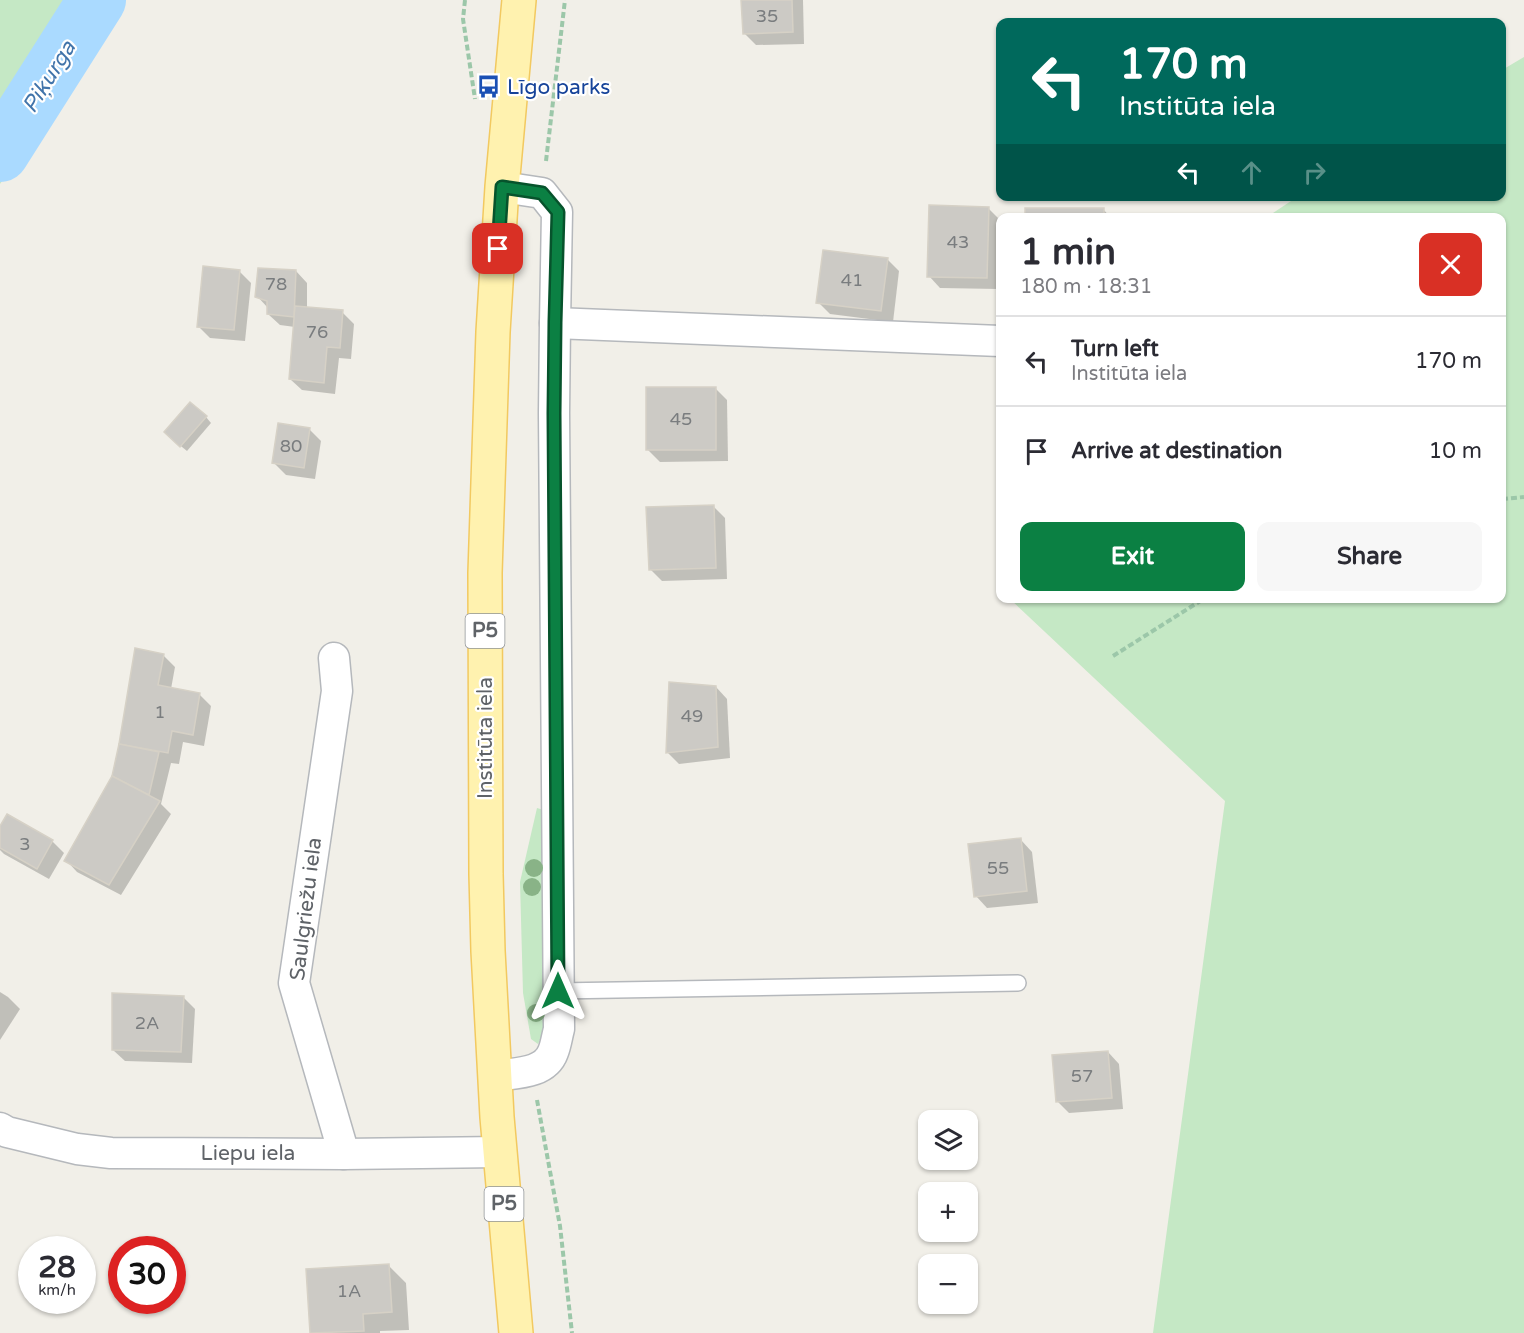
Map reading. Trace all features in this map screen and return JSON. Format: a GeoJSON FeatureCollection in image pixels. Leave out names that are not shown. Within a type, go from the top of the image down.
{"type":"FeatureCollection","features":[{"type":"Feature","properties":{"kind":"main road","name":"Institūta iela"},"geometry":{"type":"LineString","coordinates":[[516,1333],[500,1152],[488,951],[485,573],[493,332],[502,187],[519,0]]}},
{"type":"Feature","properties":{"kind":"street"},"geometry":{"type":"LineString","coordinates":[[495,1076],[543,1066],[553,1053],[559,1029],[555,322],[558,212],[542,193],[502,187]]}},
{"type":"Feature","properties":{"kind":"street"},"geometry":{"type":"LineString","coordinates":[[555,322],[996,341]]}},
{"type":"Feature","properties":{"kind":"street","name":"Saulgriežu iela"},"geometry":{"type":"LineString","coordinates":[[334,658],[337,691],[294,983],[344,1154]]}},
{"type":"Feature","properties":{"kind":"street","name":"Liepu iela"},"geometry":{"type":"LineString","coordinates":[[2,1135],[77,1149],[111,1152],[344,1154],[500,1152]]}},
{"type":"Feature","properties":{"kind":"lane"},"geometry":{"type":"LineString","coordinates":[[558,991],[1018,983]]}},
{"type":"Feature","properties":{"kind":"path"},"geometry":{"type":"LineString","coordinates":[[465,0],[464,19],[475,100]]}},
{"type":"Feature","properties":{"kind":"path"},"geometry":{"type":"LineString","coordinates":[[1506,499],[1524,497]]}},
{"type":"Feature","properties":{"kind":"path"},"geometry":{"type":"LineString","coordinates":[[1113,656],[1197,603]]}},
{"type":"Feature","properties":{"kind":"green space"},"geometry":{"type":"Polygon","coordinates":[[[0,0],[118,0],[0,184],[0,0]]]}},
{"type":"Feature","properties":{"kind":"green space"},"geometry":{"type":"Polygon","coordinates":[[[1524,57],[1524,1333],[1153,1333],[1225,801],[1014,603],[1506,603],[1506,213],[1273,213],[1291,201],[1506,201],[1506,68],[1524,57]]]}},
{"type":"Feature","properties":{"kind":"green space"},"geometry":{"type":"Polygon","coordinates":[[[537,808],[547,811],[547,1025],[538,1044],[531,1039],[523,993],[520,882],[537,808]]]}},
{"type":"Feature","properties":{"kind":"building"},"geometry":{"type":"Polygon","coordinates":[[[741,0],[792,0],[793,32],[743,34],[741,0]]]}},
{"type":"Feature","properties":{"kind":"building"},"geometry":{"type":"Polygon","coordinates":[[[929,205],[989,207],[987,278],[927,277],[929,205]]]}},
{"type":"Feature","properties":{"kind":"building"},"geometry":{"type":"Polygon","coordinates":[[[1025,208],[1104,208],[1104,213],[1025,213],[1025,208]]]}},
{"type":"Feature","properties":{"kind":"building"},"geometry":{"type":"Polygon","coordinates":[[[823,250],[888,258],[881,311],[816,303],[823,250]]]}},
{"type":"Feature","properties":{"kind":"building"},"geometry":{"type":"Polygon","coordinates":[[[203,266],[240,270],[234,330],[197,327],[203,266]]]}},
{"type":"Feature","properties":{"kind":"building"},"geometry":{"type":"Polygon","coordinates":[[[258,268],[296,270],[294,317],[267,314],[267,301],[255,297],[258,268]]]}},
{"type":"Feature","properties":{"kind":"building"},"geometry":{"type":"Polygon","coordinates":[[[295,306],[343,310],[340,348],[327,347],[324,383],[289,379],[295,306]]]}},
{"type":"Feature","properties":{"kind":"building"},"geometry":{"type":"Polygon","coordinates":[[[646,387],[716,387],[716,450],[646,450],[646,387]]]}},
{"type":"Feature","properties":{"kind":"building"},"geometry":{"type":"Polygon","coordinates":[[[190,402],[207,416],[180,447],[164,432],[190,402]]]}},
{"type":"Feature","properties":{"kind":"building"},"geometry":{"type":"Polygon","coordinates":[[[278,423],[310,428],[304,468],[272,463],[278,423]]]}},
{"type":"Feature","properties":{"kind":"building"},"geometry":{"type":"Polygon","coordinates":[[[714,505],[716,568],[649,570],[646,507],[714,505]]]}},
{"type":"Feature","properties":{"kind":"building"},"geometry":{"type":"Polygon","coordinates":[[[135,648],[164,654],[158,685],[200,693],[193,735],[172,731],[168,753],[119,744],[135,648]]]}},
{"type":"Feature","properties":{"kind":"building"},"geometry":{"type":"Polygon","coordinates":[[[669,682],[716,686],[718,747],[666,753],[669,682]]]}},
{"type":"Feature","properties":{"kind":"building"},"geometry":{"type":"Polygon","coordinates":[[[119,744],[159,752],[149,795],[112,776],[119,744]]]}},
{"type":"Feature","properties":{"kind":"building"},"geometry":{"type":"Polygon","coordinates":[[[112,776],[160,801],[109,885],[64,861],[112,776]]]}},
{"type":"Feature","properties":{"kind":"building"},"geometry":{"type":"Polygon","coordinates":[[[7,814],[53,840],[37,869],[0,848],[0,826],[7,814]]]}},
{"type":"Feature","properties":{"kind":"building"},"geometry":{"type":"Polygon","coordinates":[[[1021,838],[1027,891],[974,897],[968,844],[1021,838]]]}},
{"type":"Feature","properties":{"kind":"building"},"geometry":{"type":"Polygon","coordinates":[[[112,993],[184,996],[181,1052],[112,1050],[112,993]]]}},
{"type":"Feature","properties":{"kind":"building"},"geometry":{"type":"Polygon","coordinates":[[[1108,1051],[1112,1098],[1056,1102],[1052,1055],[1108,1051]]]}},
{"type":"Feature","properties":{"kind":"building"},"geometry":{"type":"Polygon","coordinates":[[[389,1264],[392,1312],[363,1314],[364,1331],[310,1333],[306,1269],[389,1264]]]}},
{"type":"Feature","properties":{"kind":"waterway","name":"Piķurga"},"geometry":{"type":"LineString","coordinates":[[0,153],[97,0]]}},
{"type":"Feature","properties":{"kind":"place","name":"Līgo parks"},"geometry":{"type":"Point","coordinates":[489,87]}},
{"type":"Feature","properties":{"kind":"route"},"geometry":{"type":"LineString","coordinates":[[498,249],[502,187],[542,193],[558,212],[554,413],[558,991]]}}]}
